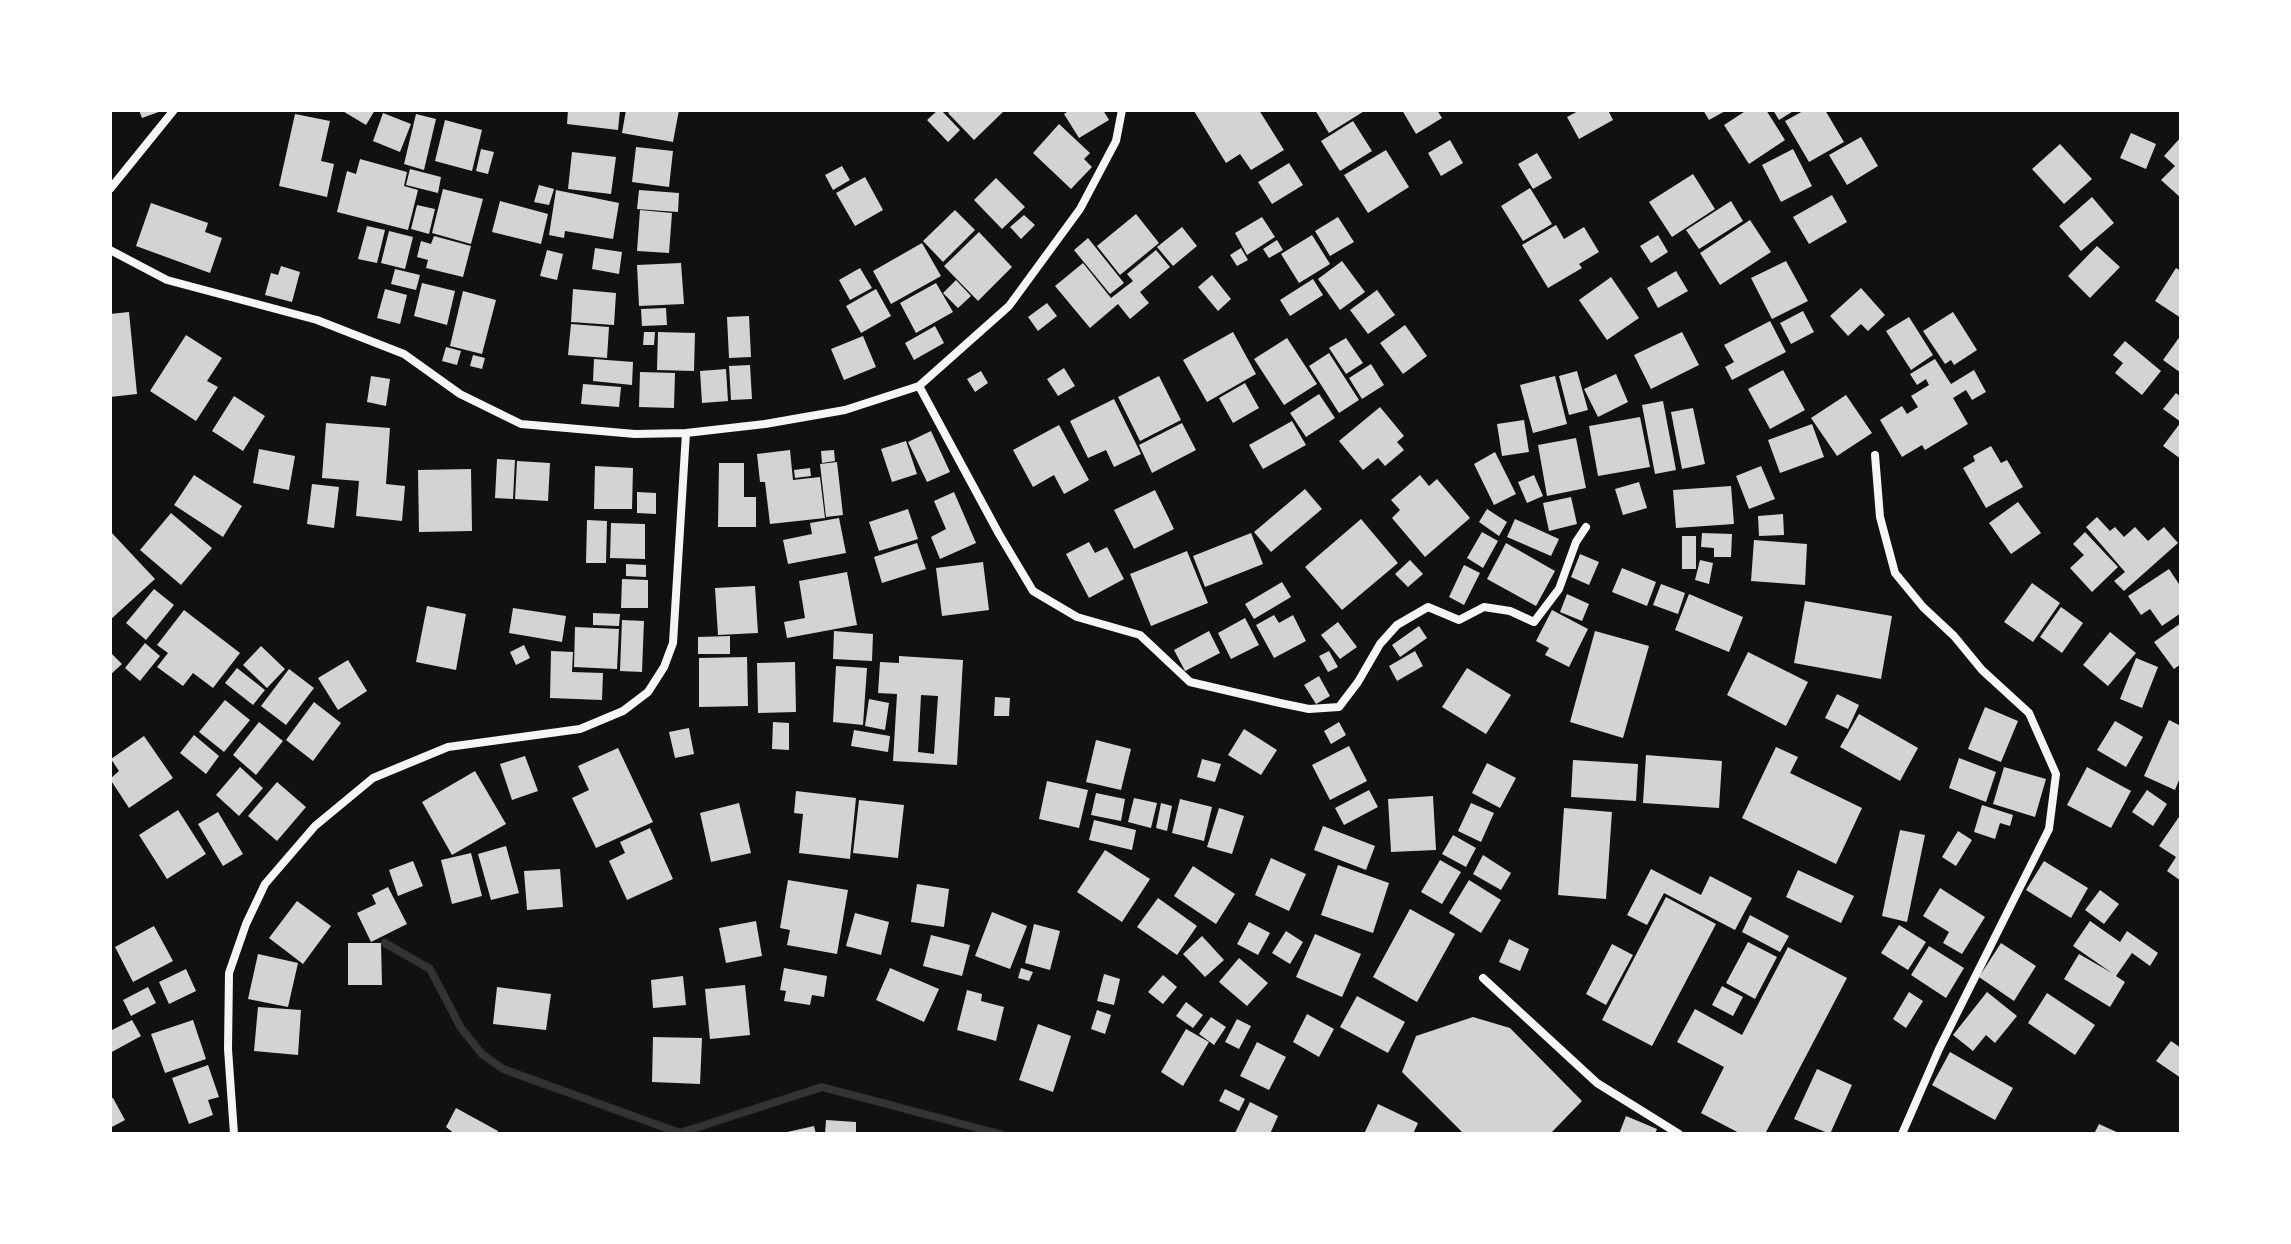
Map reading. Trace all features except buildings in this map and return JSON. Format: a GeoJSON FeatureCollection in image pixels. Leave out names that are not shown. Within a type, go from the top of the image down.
{"type":"FeatureCollection","features":[{"type":"Feature","properties":{"kind":"street"},"geometry":{"type":"LineString","coordinates":[[110,189],[174,110]]}},
{"type":"Feature","properties":{"kind":"street"},"geometry":{"type":"LineString","coordinates":[[110,250],[167,280],[317,320],[404,354],[460,394],[521,424],[635,434],[686,433],[845,410],[919,386],[1009,306],[1018,294],[1080,209],[1116,141],[1122,110]]}},
{"type":"Feature","properties":{"kind":"street"},"geometry":{"type":"LineString","coordinates":[[919,386],[1033,591],[1077,617],[1140,635],[1190,682],[1280,703],[1309,709],[1339,707],[1380,644],[1397,625],[1428,607],[1459,620],[1484,607],[1510,611],[1534,622],[1559,589],[1576,542],[1586,527]]}},
{"type":"Feature","properties":{"kind":"street"},"geometry":{"type":"LineString","coordinates":[[234,1134],[228,1049],[229,973],[246,924],[265,884],[315,826],[373,778],[448,747],[580,729],[623,711],[648,692],[664,667],[673,643],[686,433]]}},
{"type":"Feature","properties":{"kind":"street"},"geometry":{"type":"LineString","coordinates":[[1875,455],[1880,517],[1895,573],[1982,670],[2029,713],[2056,774],[2049,829],[1939,1049],[1902,1134]]}},
{"type":"Feature","properties":{"kind":"street"},"geometry":{"type":"LineString","coordinates":[[1483,978],[1597,1083],[1679,1134]]}},
{"type":"Feature","properties":{"kind":"waterway"},"geometry":{"type":"LineString","coordinates":[[385,943],[430,969],[461,1028],[482,1054],[503,1069],[680,1133],[822,1087],[1000,1134]]}}]}
